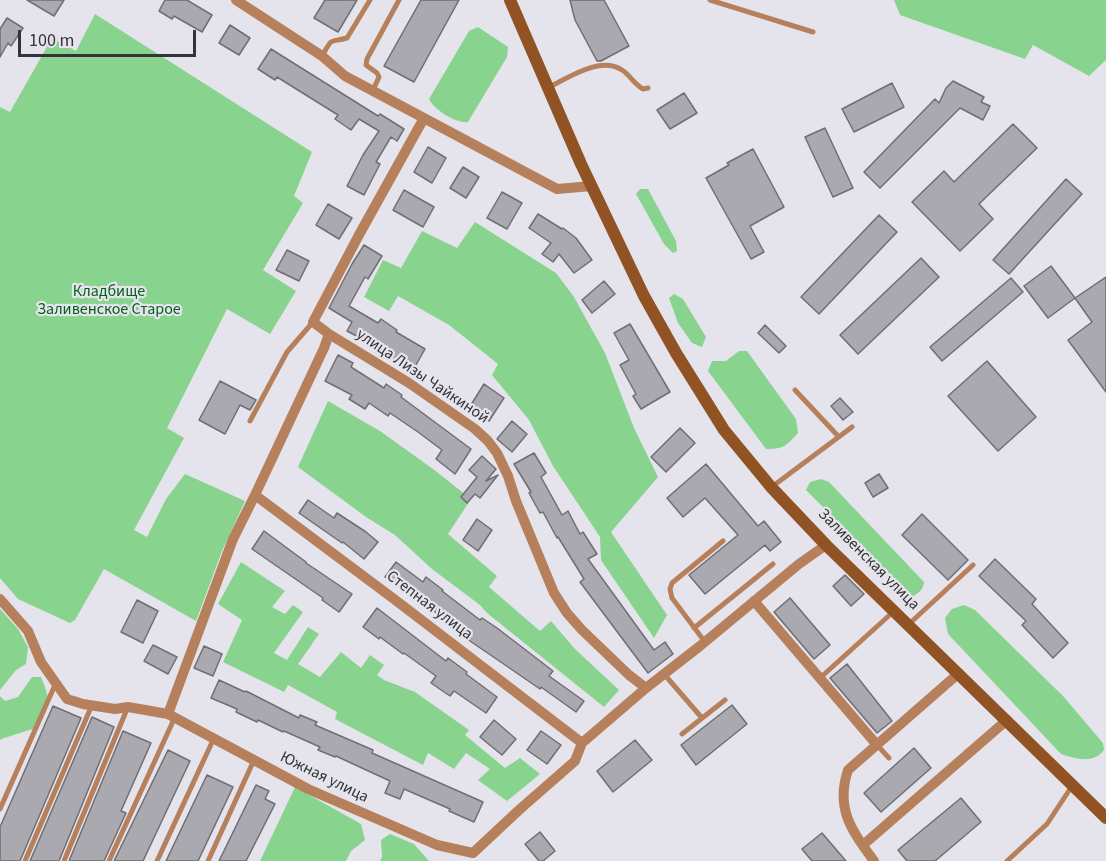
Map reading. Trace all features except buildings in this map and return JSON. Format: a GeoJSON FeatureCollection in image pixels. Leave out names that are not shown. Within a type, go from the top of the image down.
{"type":"FeatureCollection","features":[{"type":"Feature","properties":{"kind":"street"},"geometry":{"type":"LineString","coordinates":[[236,0],[322,56],[345,76],[558,189],[592,186]]}},
{"type":"Feature","properties":{"kind":"street","name":"Заливенская улица"},"geometry":{"type":"LineString","coordinates":[[510,0],[581,164],[644,296],[676,354],[724,430],[771,488],[826,544],[1106,818]]}},
{"type":"Feature","properties":{"kind":"street"},"geometry":{"type":"LineString","coordinates":[[313,322],[424,118]]}},
{"type":"Feature","properties":{"kind":"street","name":"улица Лизы Чайкиной"},"geometry":{"type":"LineString","coordinates":[[313,322],[409,383],[475,429],[488,441],[497,453],[508,476],[516,501],[558,600],[582,630],[628,675],[646,688]]}},
{"type":"Feature","properties":{"kind":"street"},"geometry":{"type":"LineString","coordinates":[[172,715],[233,539],[329,334]]}},
{"type":"Feature","properties":{"kind":"street","name":"Степная улица"},"geometry":{"type":"LineString","coordinates":[[255,495],[394,598],[582,743]]}},
{"type":"Feature","properties":{"kind":"street"},"geometry":{"type":"LineString","coordinates":[[474,858],[519,810],[575,761],[582,743],[646,688],[826,544]]}},
{"type":"Feature","properties":{"kind":"street","name":"Южная улица"},"geometry":{"type":"LineString","coordinates":[[0,599],[28,631],[41,662],[68,699],[115,709],[128,707],[172,715],[308,789],[437,845],[474,858]]}},
{"type":"Feature","properties":{"kind":"street"},"geometry":{"type":"LineString","coordinates":[[754,601],[877,745]]}},
{"type":"Feature","properties":{"kind":"street"},"geometry":{"type":"LineString","coordinates":[[874,861],[849,824],[845,813],[845,782],[848,770],[959,673]]}},
{"type":"Feature","properties":{"kind":"street"},"geometry":{"type":"LineString","coordinates":[[863,845],[1007,720]]}},
{"type":"Feature","properties":{"kind":"lane"},"geometry":{"type":"LineString","coordinates":[[322,56],[330,42],[347,38],[370,0]]}},
{"type":"Feature","properties":{"kind":"lane"},"geometry":{"type":"LineString","coordinates":[[373,90],[379,77],[366,65],[367,59],[399,0]]}},
{"type":"Feature","properties":{"kind":"lane"},"geometry":{"type":"LineString","coordinates":[[710,0],[813,32]]}},
{"type":"Feature","properties":{"kind":"lane"},"geometry":{"type":"LineString","coordinates":[[548,87],[595,66],[604,65],[620,69],[628,74],[639,87],[648,88]]}},
{"type":"Feature","properties":{"kind":"lane"},"geometry":{"type":"LineString","coordinates":[[250,421],[287,351],[313,322]]}},
{"type":"Feature","properties":{"kind":"lane"},"geometry":{"type":"LineString","coordinates":[[795,390],[839,437]]}},
{"type":"Feature","properties":{"kind":"lane"},"geometry":{"type":"LineString","coordinates":[[771,488],[852,427]]}},
{"type":"Feature","properties":{"kind":"lane"},"geometry":{"type":"LineString","coordinates":[[705,642],[672,598],[671,586],[723,542]]}},
{"type":"Feature","properties":{"kind":"lane"},"geometry":{"type":"LineString","coordinates":[[694,628],[773,564]]}},
{"type":"Feature","properties":{"kind":"lane"},"geometry":{"type":"LineString","coordinates":[[909,624],[972,565]]}},
{"type":"Feature","properties":{"kind":"lane"},"geometry":{"type":"LineString","coordinates":[[820,678],[894,610]]}},
{"type":"Feature","properties":{"kind":"lane"},"geometry":{"type":"LineString","coordinates":[[664,674],[702,718]]}},
{"type":"Feature","properties":{"kind":"lane"},"geometry":{"type":"LineString","coordinates":[[0,809],[56,684]]}},
{"type":"Feature","properties":{"kind":"lane"},"geometry":{"type":"LineString","coordinates":[[682,734],[725,699]]}},
{"type":"Feature","properties":{"kind":"lane"},"geometry":{"type":"LineString","coordinates":[[26,861],[92,705]]}},
{"type":"Feature","properties":{"kind":"lane"},"geometry":{"type":"LineString","coordinates":[[64,861],[128,707]]}},
{"type":"Feature","properties":{"kind":"lane"},"geometry":{"type":"LineString","coordinates":[[109,861],[172,715]]}},
{"type":"Feature","properties":{"kind":"lane"},"geometry":{"type":"LineString","coordinates":[[157,861],[214,738]]}},
{"type":"Feature","properties":{"kind":"lane"},"geometry":{"type":"LineString","coordinates":[[877,745],[889,758]]}},
{"type":"Feature","properties":{"kind":"lane"},"geometry":{"type":"LineString","coordinates":[[208,861],[254,760]]}},
{"type":"Feature","properties":{"kind":"lane"},"geometry":{"type":"LineString","coordinates":[[1007,861],[1047,824],[1073,785]]}},
{"type":"Feature","properties":{"kind":"green space"},"geometry":{"type":"Polygon","coordinates":[[[894,0],[1106,0],[1106,60],[1089,76],[1033,45],[1025,59],[900,15],[894,0]]]}},
{"type":"Feature","properties":{"kind":"green space","name":"Кладбище Заливенское Старое"},"geometry":{"type":"Polygon","coordinates":[[[95,14],[312,152],[294,196],[303,203],[263,270],[296,291],[270,334],[227,309],[167,428],[184,438],[134,530],[147,537],[166,499],[185,474],[245,501],[222,551],[196,621],[104,569],[75,620],[70,623],[18,599],[0,578],[0,107],[10,112],[52,38],[76,51],[95,14]]]}},
{"type":"Feature","properties":{"kind":"green space"},"geometry":{"type":"Polygon","coordinates":[[[478,27],[508,47],[507,57],[468,122],[463,122],[452,119],[441,112],[429,99],[469,31],[478,27]]]}},
{"type":"Feature","properties":{"kind":"green space"},"geometry":{"type":"Polygon","coordinates":[[[640,189],[648,189],[676,241],[677,251],[673,253],[664,244],[636,194],[640,189]]]}},
{"type":"Feature","properties":{"kind":"green space"},"geometry":{"type":"Polygon","coordinates":[[[475,222],[556,273],[574,297],[605,353],[634,428],[658,477],[611,532],[667,615],[654,638],[601,560],[600,537],[553,466],[529,420],[492,375],[498,364],[449,325],[398,296],[389,311],[364,297],[383,260],[401,268],[422,231],[457,248],[475,222]]]}},
{"type":"Feature","properties":{"kind":"green space"},"geometry":{"type":"Polygon","coordinates":[[[674,294],[683,299],[706,337],[702,347],[692,343],[678,323],[669,298],[674,294]]]}},
{"type":"Feature","properties":{"kind":"green space"},"geometry":{"type":"Polygon","coordinates":[[[739,351],[747,351],[796,419],[798,433],[784,446],[766,449],[708,371],[712,361],[726,361],[739,351]]]}},
{"type":"Feature","properties":{"kind":"green space"},"geometry":{"type":"Polygon","coordinates":[[[328,401],[380,431],[471,499],[448,534],[497,576],[489,587],[540,631],[551,621],[575,649],[619,690],[604,707],[480,605],[432,569],[395,535],[366,517],[298,467],[328,401]]]}},
{"type":"Feature","properties":{"kind":"green space"},"geometry":{"type":"Polygon","coordinates":[[[821,479],[829,482],[924,582],[919,593],[912,597],[806,490],[810,482],[821,479]]]}},
{"type":"Feature","properties":{"kind":"green space"},"geometry":{"type":"Polygon","coordinates":[[[241,562],[285,591],[272,607],[285,614],[293,605],[303,612],[274,653],[287,660],[308,627],[319,634],[298,664],[320,677],[341,652],[361,668],[370,655],[384,665],[377,675],[415,692],[469,730],[465,735],[505,768],[520,758],[540,774],[507,801],[478,780],[490,769],[466,753],[454,769],[428,753],[423,765],[335,719],[337,712],[288,685],[284,692],[223,662],[242,620],[218,604],[241,562]]]}},
{"type":"Feature","properties":{"kind":"green space"},"geometry":{"type":"Polygon","coordinates":[[[964,605],[975,610],[1063,696],[1103,743],[1104,750],[1100,754],[1084,759],[1061,754],[948,634],[945,618],[952,609],[964,605]]]}},
{"type":"Feature","properties":{"kind":"green space"},"geometry":{"type":"Polygon","coordinates":[[[0,609],[18,629],[28,647],[26,664],[16,670],[0,690],[0,609]]]}},
{"type":"Feature","properties":{"kind":"green space"},"geometry":{"type":"Polygon","coordinates":[[[32,677],[41,677],[49,701],[36,728],[0,740],[0,696],[5,701],[18,697],[32,677]]]}},
{"type":"Feature","properties":{"kind":"green space"},"geometry":{"type":"Polygon","coordinates":[[[297,783],[304,792],[361,824],[365,840],[351,851],[346,861],[260,861],[297,783]]]}},
{"type":"Feature","properties":{"kind":"green space"},"geometry":{"type":"Polygon","coordinates":[[[390,834],[414,844],[429,861],[380,861],[382,857],[381,840],[390,834]]]}}]}
